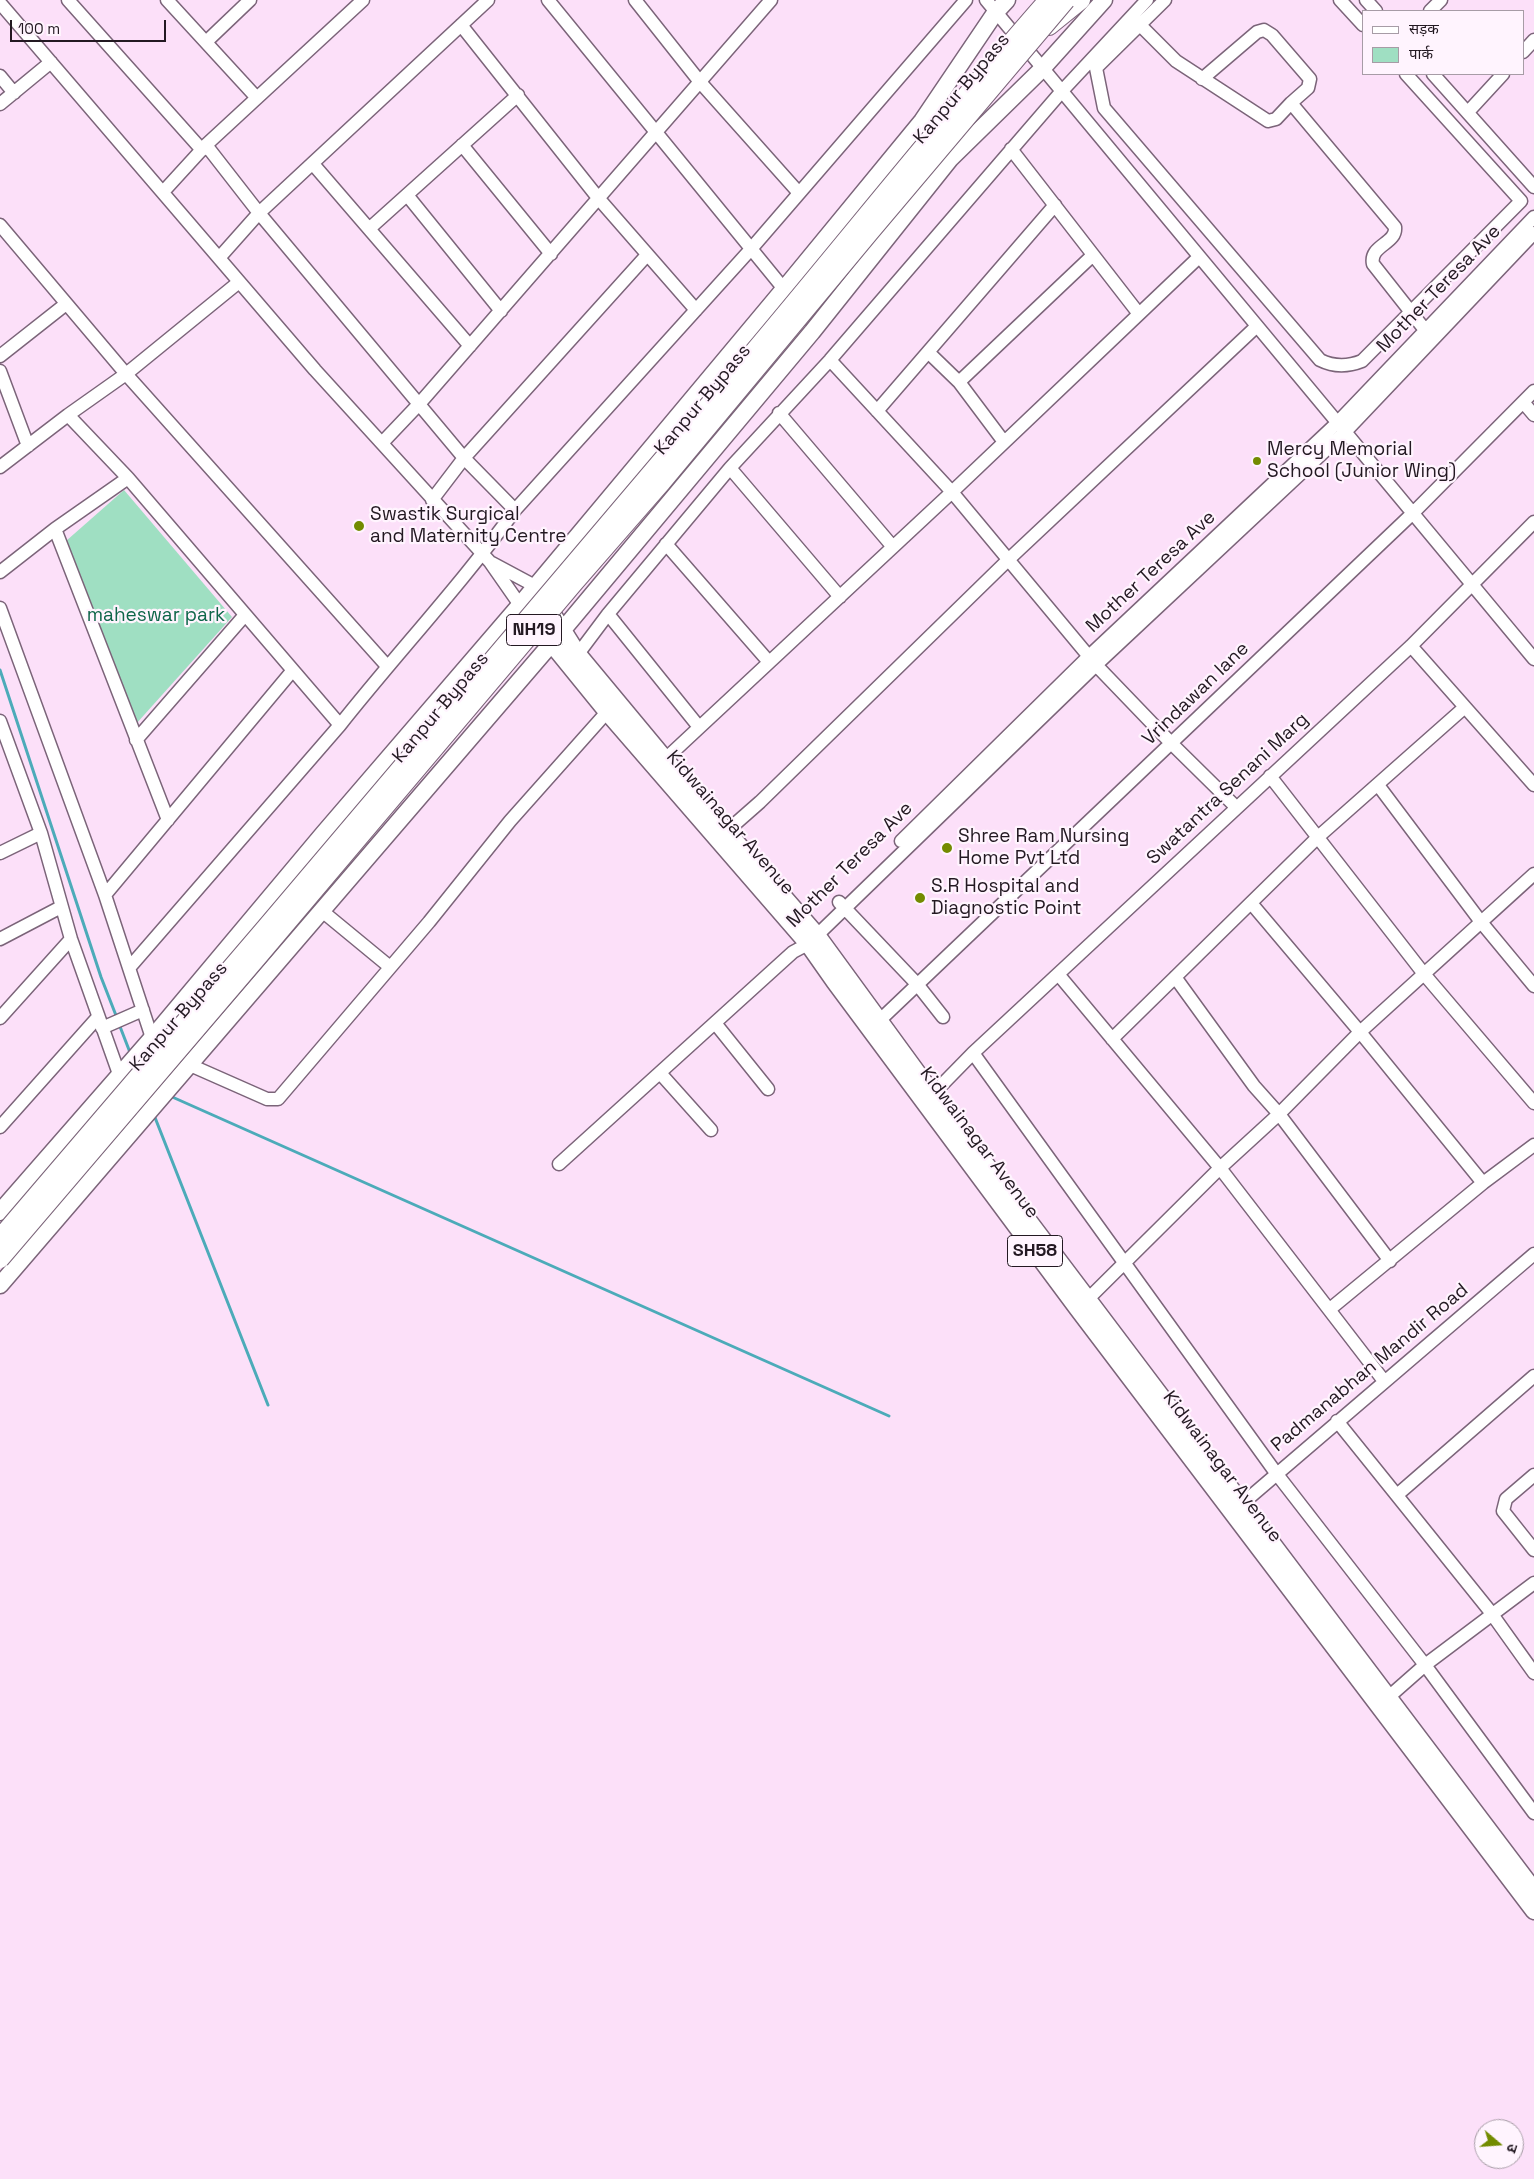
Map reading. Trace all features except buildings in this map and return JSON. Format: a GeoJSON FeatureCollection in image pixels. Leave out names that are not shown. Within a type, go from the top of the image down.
{"type":"FeatureCollection","features":[{"type":"Feature","properties":{"kind":"highway","name":"Kanpur Bypass"},"geometry":{"type":"LineString","coordinates":[[0,1238],[732,377],[1039,7],[1048,0]]}},
{"type":"Feature","properties":{"kind":"highway","name":"Kanpur Bypass"},"geometry":{"type":"LineString","coordinates":[[0,1259],[662,482],[1066,0]]}},
{"type":"Feature","properties":{"kind":"highway"},"geometry":{"type":"LineString","coordinates":[[1033,38],[1082,0]]}},
{"type":"Feature","properties":{"kind":"main road"},"geometry":{"type":"LineString","coordinates":[[0,1212],[149,1041],[323,834],[520,605],[784,289],[922,121],[991,7],[1007,0]]}},
{"type":"Feature","properties":{"kind":"main road"},"geometry":{"type":"LineString","coordinates":[[0,1285],[562,631],[812,332],[950,160],[1042,69],[1104,0]]}},
{"type":"Feature","properties":{"kind":"main road","name":"Kidwainagar Avenue"},"geometry":{"type":"LineString","coordinates":[[535,586],[578,654],[660,764],[810,936],[929,1098],[1237,1508],[1320,1630],[1383,1701],[1534,1890]]}},
{"type":"Feature","properties":{"kind":"main road","name":"Kidwainagar Avenue"},"geometry":{"type":"LineString","coordinates":[[520,605],[607,712],[727,831],[879,1021],[929,1098]]}},
{"type":"Feature","properties":{"kind":"main road","name":"Kidwainagar Avenue"},"geometry":{"type":"LineString","coordinates":[[1383,1701],[1534,1911]]}},
{"type":"Feature","properties":{"kind":"street"},"geometry":{"type":"LineString","coordinates":[[68,0],[204,148],[420,403],[464,458],[515,510]]}},
{"type":"Feature","properties":{"kind":"street"},"geometry":{"type":"LineString","coordinates":[[168,0],[257,98]]}},
{"type":"Feature","properties":{"kind":"street"},"geometry":{"type":"LineString","coordinates":[[206,42],[250,0]]}},
{"type":"Feature","properties":{"kind":"street"},"geometry":{"type":"LineString","coordinates":[[163,192],[204,148],[363,0]]}},
{"type":"Feature","properties":{"kind":"street"},"geometry":{"type":"LineString","coordinates":[[219,258],[259,214],[488,0]]}},
{"type":"Feature","properties":{"kind":"street"},"geometry":{"type":"LineString","coordinates":[[548,0],[784,289]]}},
{"type":"Feature","properties":{"kind":"street"},"geometry":{"type":"LineString","coordinates":[[382,443],[501,311],[771,0]]}},
{"type":"Feature","properties":{"kind":"street"},"geometry":{"type":"LineString","coordinates":[[129,968],[340,725],[387,666],[486,558],[515,510],[751,249],[966,0]]}},
{"type":"Feature","properties":{"kind":"street"},"geometry":{"type":"LineString","coordinates":[[578,654],[608,614],[730,468],[830,360],[1062,91],[1147,0]]}},
{"type":"Feature","properties":{"kind":"street"},"geometry":{"type":"LineString","coordinates":[[1166,0],[1096,68],[1104,108],[1320,360],[1328,364],[1350,366],[1362,361],[1521,201],[1407,75]]}},
{"type":"Feature","properties":{"kind":"street"},"geometry":{"type":"LineString","coordinates":[[1340,0],[1362,25]]}},
{"type":"Feature","properties":{"kind":"street"},"geometry":{"type":"LineString","coordinates":[[1366,0],[1375,10]]}},
{"type":"Feature","properties":{"kind":"street"},"geometry":{"type":"LineString","coordinates":[[1431,10],[1441,0]]}},
{"type":"Feature","properties":{"kind":"street"},"geometry":{"type":"LineString","coordinates":[[641,2],[700,82],[799,193]]}},
{"type":"Feature","properties":{"kind":"street"},"geometry":{"type":"LineString","coordinates":[[0,3],[315,370],[486,558],[520,605]]}},
{"type":"Feature","properties":{"kind":"street"},"geometry":{"type":"LineString","coordinates":[[991,7],[1473,586],[1533,655]]}},
{"type":"Feature","properties":{"kind":"street"},"geometry":{"type":"LineString","coordinates":[[461,25],[599,199],[696,310]]}},
{"type":"Feature","properties":{"kind":"street"},"geometry":{"type":"LineString","coordinates":[[1140,25],[1162,49],[1202,79],[1268,120],[1276,119],[1308,88],[1310,79],[1272,35],[1264,30],[1257,32],[1202,79]]}},
{"type":"Feature","properties":{"kind":"street"},"geometry":{"type":"LineString","coordinates":[[1524,51],[1534,40]]}},
{"type":"Feature","properties":{"kind":"street"},"geometry":{"type":"LineString","coordinates":[[0,104],[51,62]]}},
{"type":"Feature","properties":{"kind":"street"},"geometry":{"type":"LineString","coordinates":[[1433,75],[1534,187]]}},
{"type":"Feature","properties":{"kind":"street"},"geometry":{"type":"LineString","coordinates":[[1468,112],[1502,75]]}},
{"type":"Feature","properties":{"kind":"street"},"geometry":{"type":"LineString","coordinates":[[0,76],[14,92]]}},
{"type":"Feature","properties":{"kind":"street"},"geometry":{"type":"LineString","coordinates":[[370,228],[518,95]]}},
{"type":"Feature","properties":{"kind":"street"},"geometry":{"type":"LineString","coordinates":[[1291,103],[1395,227],[1394,234],[1374,252],[1372,261],[1410,313],[1429,334],[1534,233]]}},
{"type":"Feature","properties":{"kind":"street"},"geometry":{"type":"LineString","coordinates":[[462,145],[551,254]]}},
{"type":"Feature","properties":{"kind":"street"},"geometry":{"type":"LineString","coordinates":[[1011,150],[1139,314]]}},
{"type":"Feature","properties":{"kind":"street"},"geometry":{"type":"LineString","coordinates":[[313,164],[470,346]]}},
{"type":"Feature","properties":{"kind":"street"},"geometry":{"type":"LineString","coordinates":[[407,195],[501,311]]}},
{"type":"Feature","properties":{"kind":"street"},"geometry":{"type":"LineString","coordinates":[[877,410],[1055,205]]}},
{"type":"Feature","properties":{"kind":"street","name":"Mother Teresa Ave"},"geometry":{"type":"LineString","coordinates":[[559,1164],[810,936],[1092,661],[1341,427],[1429,334],[1534,218]]}},
{"type":"Feature","properties":{"kind":"street"},"geometry":{"type":"LineString","coordinates":[[0,225],[126,374],[387,666]]}},
{"type":"Feature","properties":{"kind":"street"},"geometry":{"type":"LineString","coordinates":[[432,500],[464,458],[647,255]]}},
{"type":"Feature","properties":{"kind":"street"},"geometry":{"type":"LineString","coordinates":[[960,382],[1093,255]]}},
{"type":"Feature","properties":{"kind":"street"},"geometry":{"type":"LineString","coordinates":[[660,764],[894,547],[1199,256]]}},
{"type":"Feature","properties":{"kind":"street"},"geometry":{"type":"LineString","coordinates":[[0,467],[126,374],[239,282]]}},
{"type":"Feature","properties":{"kind":"street"},"geometry":{"type":"LineString","coordinates":[[0,356],[66,304]]}},
{"type":"Feature","properties":{"kind":"street"},"geometry":{"type":"LineString","coordinates":[[727,831],[760,802],[1008,560],[1257,326]]}},
{"type":"Feature","properties":{"kind":"street"},"geometry":{"type":"LineString","coordinates":[[928,352],[960,382],[1004,442]]}},
{"type":"Feature","properties":{"kind":"street"},"geometry":{"type":"LineString","coordinates":[[830,360],[952,492],[1092,661],[1171,744],[1236,807]]}},
{"type":"Feature","properties":{"kind":"street"},"geometry":{"type":"LineString","coordinates":[[0,371],[28,446]]}},
{"type":"Feature","properties":{"kind":"street","name":"Vrindawan lane"},"geometry":{"type":"LineString","coordinates":[[879,1021],[1412,513],[1534,391]]}},
{"type":"Feature","properties":{"kind":"street"},"geometry":{"type":"LineString","coordinates":[[1523,402],[1534,416]]}},
{"type":"Feature","properties":{"kind":"street"},"geometry":{"type":"LineString","coordinates":[[780,413],[894,547]]}},
{"type":"Feature","properties":{"kind":"street"},"geometry":{"type":"LineString","coordinates":[[68,415],[128,478],[340,725]]}},
{"type":"Feature","properties":{"kind":"street"},"geometry":{"type":"LineString","coordinates":[[730,468],[840,597]]}},
{"type":"Feature","properties":{"kind":"street"},"geometry":{"type":"LineString","coordinates":[[0,572],[55,529],[128,478]]}},
{"type":"Feature","properties":{"kind":"street","name":"Swatantra Senani Marg"},"geometry":{"type":"LineString","coordinates":[[929,1098],[973,1053],[1411,646],[1473,586],[1534,522]]}},
{"type":"Feature","properties":{"kind":"street"},"geometry":{"type":"LineString","coordinates":[[55,529],[168,820]]}},
{"type":"Feature","properties":{"kind":"street"},"geometry":{"type":"LineString","coordinates":[[666,544],[769,662]]}},
{"type":"Feature","properties":{"kind":"street"},"geometry":{"type":"LineString","coordinates":[[486,558],[535,586]]}},
{"type":"Feature","properties":{"kind":"street"},"geometry":{"type":"LineString","coordinates":[[0,608],[105,895],[129,968],[138,1013],[149,1041]]}},
{"type":"Feature","properties":{"kind":"street"},"geometry":{"type":"LineString","coordinates":[[608,614],[699,727]]}},
{"type":"Feature","properties":{"kind":"street"},"geometry":{"type":"LineString","coordinates":[[136,740],[245,615]]}},
{"type":"Feature","properties":{"kind":"street"},"geometry":{"type":"LineString","coordinates":[[1411,646],[1534,785]]}},
{"type":"Feature","properties":{"kind":"street"},"geometry":{"type":"LineString","coordinates":[[105,895],[293,670]]}},
{"type":"Feature","properties":{"kind":"street"},"geometry":{"type":"LineString","coordinates":[[1112,1039],[1318,837],[1465,707]]}},
{"type":"Feature","properties":{"kind":"street"},"geometry":{"type":"LineString","coordinates":[[190,1065],[267,1099],[278,1099],[510,821],[607,712]]}},
{"type":"Feature","properties":{"kind":"street"},"geometry":{"type":"LineString","coordinates":[[0,721],[41,832],[61,907],[100,1022],[123,1070]]}},
{"type":"Feature","properties":{"kind":"street"},"geometry":{"type":"LineString","coordinates":[[1270,776],[1424,974],[1534,1103]]}},
{"type":"Feature","properties":{"kind":"street"},"geometry":{"type":"LineString","coordinates":[[1378,785],[1481,922],[1534,986]]}},
{"type":"Feature","properties":{"kind":"street"},"geometry":{"type":"LineString","coordinates":[[0,853],[41,832]]}},
{"type":"Feature","properties":{"kind":"street"},"geometry":{"type":"LineString","coordinates":[[1083,1303],[1220,1168],[1279,1114],[1360,1032],[1534,874]]}},
{"type":"Feature","properties":{"kind":"street"},"geometry":{"type":"LineString","coordinates":[[1251,903],[1360,1032],[1483,1183]]}},
{"type":"Feature","properties":{"kind":"street"},"geometry":{"type":"LineString","coordinates":[[842,905],[917,984],[943,1017]]}},
{"type":"Feature","properties":{"kind":"street"},"geometry":{"type":"LineString","coordinates":[[0,939],[61,907]]}},
{"type":"Feature","properties":{"kind":"street"},"geometry":{"type":"LineString","coordinates":[[322,911],[390,967]]}},
{"type":"Feature","properties":{"kind":"street"},"geometry":{"type":"LineString","coordinates":[[0,1018],[71,939]]}},
{"type":"Feature","properties":{"kind":"street"},"geometry":{"type":"LineString","coordinates":[[1058,974],[1220,1168],[1384,1381]]}},
{"type":"Feature","properties":{"kind":"street"},"geometry":{"type":"LineString","coordinates":[[1175,977],[1254,1086],[1279,1114],[1390,1261]]}},
{"type":"Feature","properties":{"kind":"street"},"geometry":{"type":"LineString","coordinates":[[0,1127],[100,1022],[114,1021],[138,1013]]}},
{"type":"Feature","properties":{"kind":"street"},"geometry":{"type":"LineString","coordinates":[[715,1023],[768,1089]]}},
{"type":"Feature","properties":{"kind":"street"},"geometry":{"type":"LineString","coordinates":[[973,1053],[1276,1473],[1424,1665],[1534,1814]]}},
{"type":"Feature","properties":{"kind":"street"},"geometry":{"type":"LineString","coordinates":[[660,1073],[712,1130]]}},
{"type":"Feature","properties":{"kind":"street"},"geometry":{"type":"LineString","coordinates":[[1330,1309],[1483,1183],[1534,1145]]}},
{"type":"Feature","properties":{"kind":"street","name":"Padmanabhan Mandir Road"},"geometry":{"type":"LineString","coordinates":[[1237,1508],[1534,1254]]}},
{"type":"Feature","properties":{"kind":"street"},"geometry":{"type":"LineString","coordinates":[[1397,1495],[1534,1376]]}},
{"type":"Feature","properties":{"kind":"street"},"geometry":{"type":"LineString","coordinates":[[1337,1421],[1492,1614],[1534,1674]]}},
{"type":"Feature","properties":{"kind":"street"},"geometry":{"type":"LineString","coordinates":[[1534,1475],[1506,1499],[1503,1511],[1534,1550]]}},
{"type":"Feature","properties":{"kind":"street"},"geometry":{"type":"LineString","coordinates":[[1383,1701],[1424,1665],[1534,1583]]}},
{"type":"Feature","properties":{"kind":"green space","name":"maheswar park"},"geometry":{"type":"Polygon","coordinates":[[[124,490],[232,617],[136,724],[66,541],[124,490]]]}},
{"type":"Feature","properties":{"kind":"waterway"},"geometry":{"type":"LineString","coordinates":[[0,670],[101,977],[117,1018]]}},
{"type":"Feature","properties":{"kind":"waterway"},"geometry":{"type":"LineString","coordinates":[[119,1024],[131,1055]]}},
{"type":"Feature","properties":{"kind":"waterway"},"geometry":{"type":"LineString","coordinates":[[170,1096],[889,1416]]}},
{"type":"Feature","properties":{"kind":"waterway"},"geometry":{"type":"LineString","coordinates":[[154,1115],[268,1405]]}},
{"type":"Feature","properties":{"kind":"place","name":"Mercy Memorial School (Junior Wing)"},"geometry":{"type":"Point","coordinates":[1257,461]}},
{"type":"Feature","properties":{"kind":"place","name":"Swastik Surgical and Maternity Centre"},"geometry":{"type":"Point","coordinates":[359,526]}},
{"type":"Feature","properties":{"kind":"place","name":"Shree Ram Nursing Home Pvt Ltd"},"geometry":{"type":"Point","coordinates":[947,848]}},
{"type":"Feature","properties":{"kind":"place","name":"S.R Hospital and Diagnostic Point"},"geometry":{"type":"Point","coordinates":[920,898]}}]}
